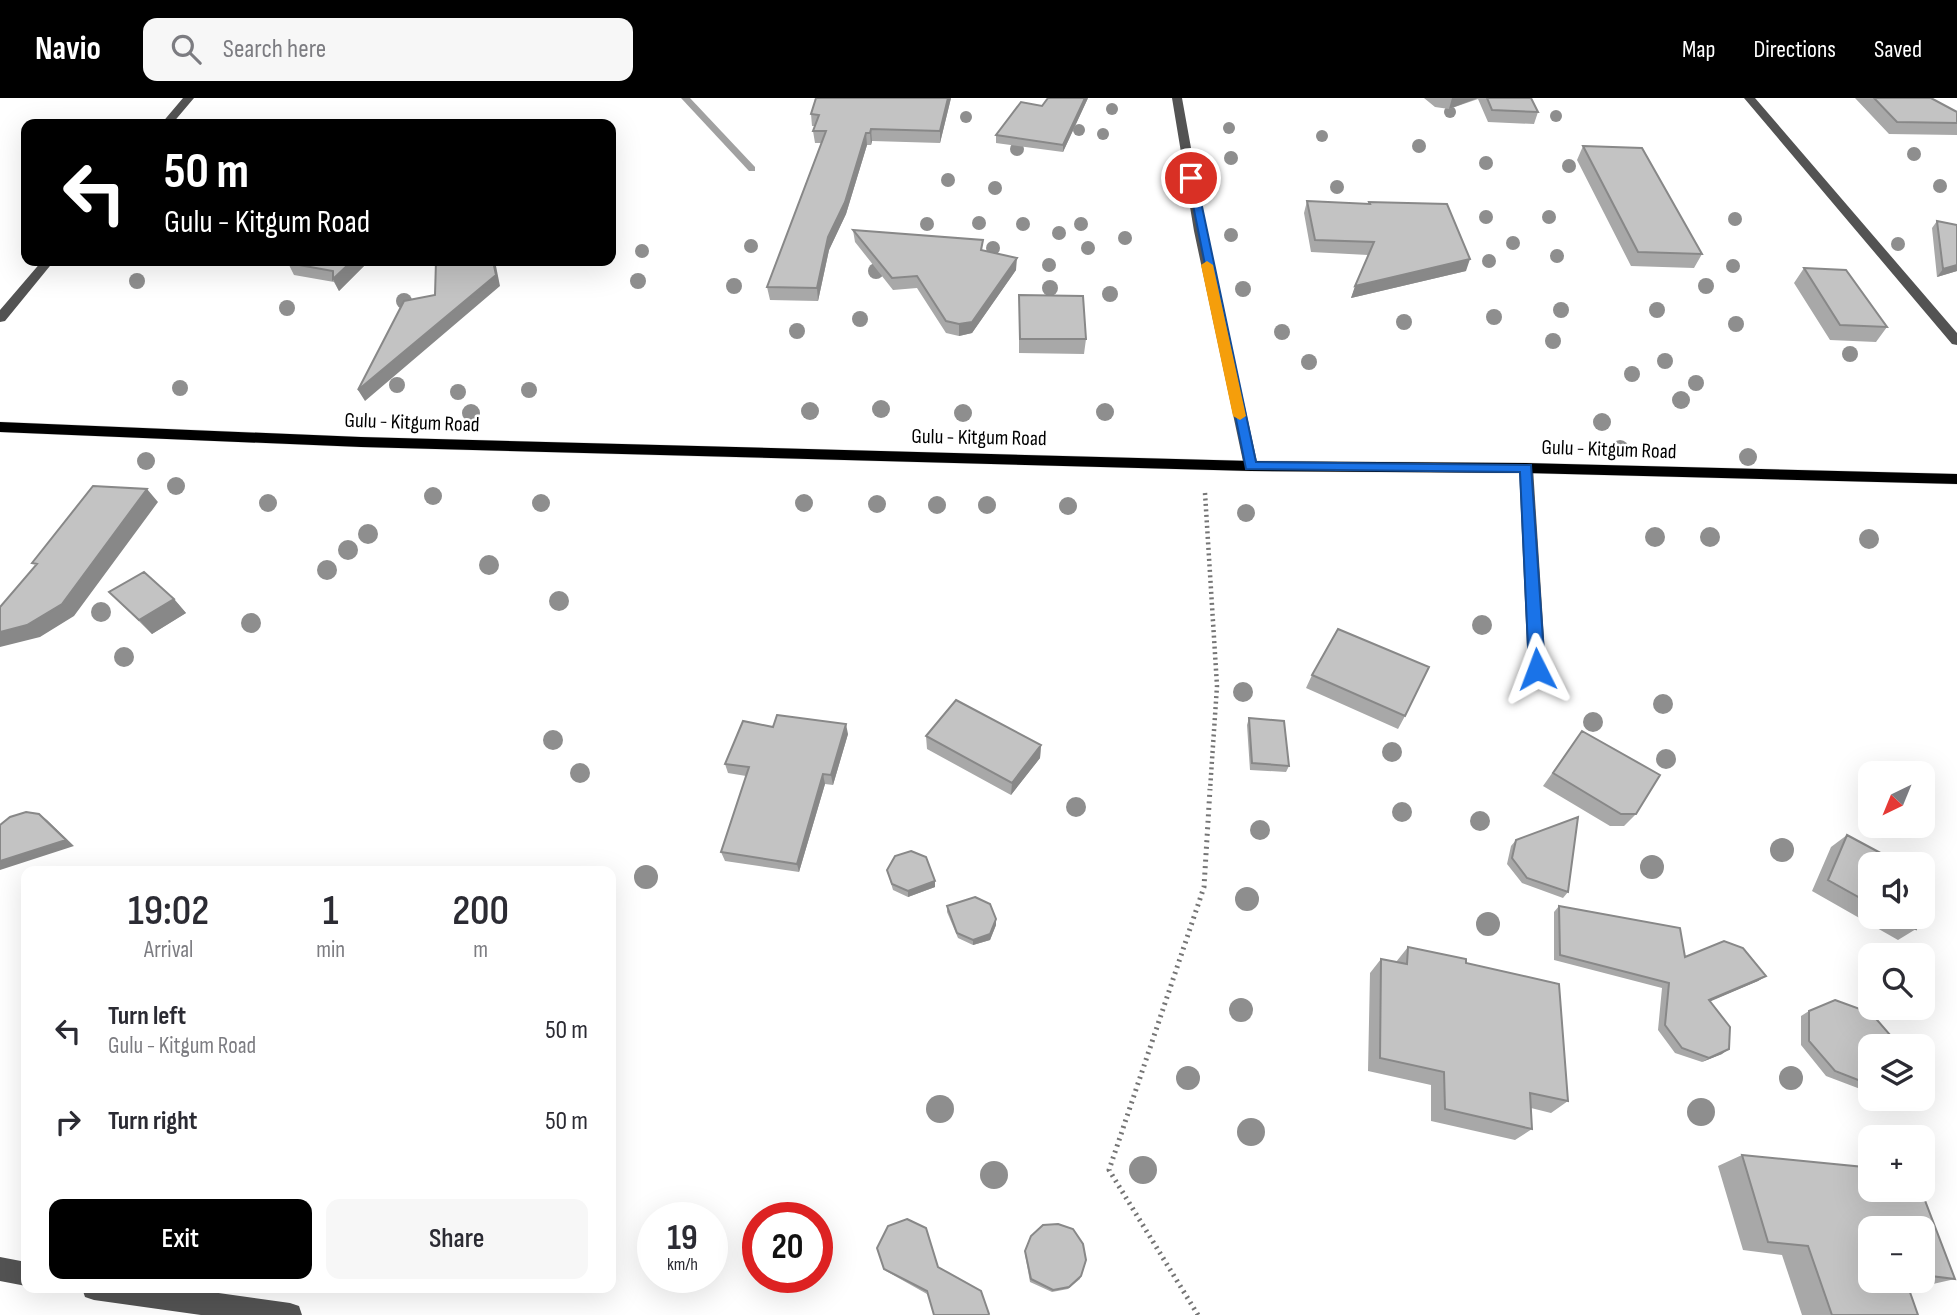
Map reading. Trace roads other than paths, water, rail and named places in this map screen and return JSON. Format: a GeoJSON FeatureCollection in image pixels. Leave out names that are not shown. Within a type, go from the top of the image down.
{"type":"FeatureCollection","features":[{"type":"Feature","properties":{"kind":"main road","name":"Gulu - Kitgum Road"},"geometry":{"type":"LineString","coordinates":[[0,427],[361,442],[1251,466],[1526,468],[1957,479]]}},
{"type":"Feature","properties":{"kind":"street"},"geometry":{"type":"LineString","coordinates":[[170,119],[189,98]]}},
{"type":"Feature","properties":{"kind":"street"},"geometry":{"type":"LineString","coordinates":[[1177,98],[1200,231],[1251,466]]}},
{"type":"Feature","properties":{"kind":"street"},"geometry":{"type":"LineString","coordinates":[[1749,98],[1957,341]]}},
{"type":"Feature","properties":{"kind":"street"},"geometry":{"type":"LineString","coordinates":[[0,318],[44,266]]}},
{"type":"Feature","properties":{"kind":"street"},"geometry":{"type":"LineString","coordinates":[[1526,468],[1537,669]]}},
{"type":"Feature","properties":{"kind":"street"},"geometry":{"type":"LineString","coordinates":[[0,1269],[21,1273]]}},
{"type":"Feature","properties":{"kind":"street"},"geometry":{"type":"LineString","coordinates":[[130,1293],[290,1315]]}},
{"type":"Feature","properties":{"kind":"waterway"},"geometry":{"type":"LineString","coordinates":[[685,98],[752,169]]}}]}
